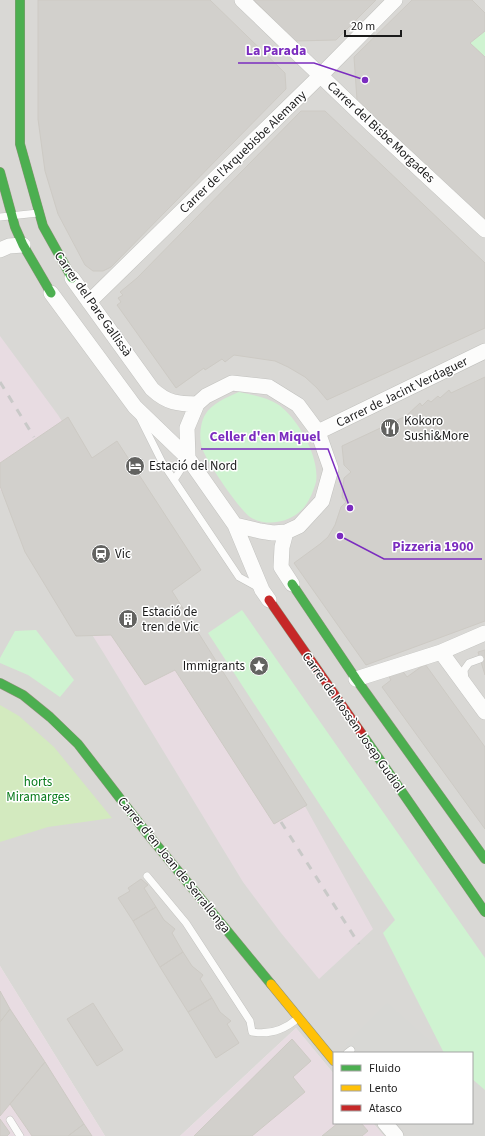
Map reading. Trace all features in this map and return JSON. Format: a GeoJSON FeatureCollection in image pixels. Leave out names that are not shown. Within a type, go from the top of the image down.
{"type":"FeatureCollection","features":[{"type":"Feature","properties":{"kind":"street","name":"Carrer del Pare Gallissà"},"geometry":{"type":"LineString","coordinates":[[20,0],[20,144],[39,213],[48,236],[72,278],[152,389],[159,395],[173,402],[197,404]]}},
{"type":"Feature","properties":{"kind":"street","name":"Carrer del Bisbe Morgades"},"geometry":{"type":"LineString","coordinates":[[242,0],[377,130],[485,230]]}},
{"type":"Feature","properties":{"kind":"street","name":"Carrer de l'Arquebisbe Alemany"},"geometry":{"type":"LineString","coordinates":[[89,302],[321,75],[395,0]]}},
{"type":"Feature","properties":{"kind":"street","name":"Carrer del Pare Gallissà"},"geometry":{"type":"LineString","coordinates":[[0,172],[11,216],[23,245],[51,293],[135,407],[188,458],[234,525]]}},
{"type":"Feature","properties":{"kind":"street"},"geometry":{"type":"LineString","coordinates":[[0,250],[9,246],[23,245]]}},
{"type":"Feature","properties":{"kind":"street","name":"Carrer de Jacint Verdaguer"},"geometry":{"type":"LineString","coordinates":[[318,432],[485,351]]}},
{"type":"Feature","properties":{"kind":"street"},"geometry":{"type":"LineString","coordinates":[[188,458],[187,428],[197,404],[206,396],[232,384],[269,387],[298,405],[318,432],[331,469],[322,501],[299,526],[286,532],[273,533],[234,525]]}},
{"type":"Feature","properties":{"kind":"street","name":"Carrer de Mossèn Josep Gudiol"},"geometry":{"type":"LineString","coordinates":[[234,525],[266,595],[485,912]]}},
{"type":"Feature","properties":{"kind":"street"},"geometry":{"type":"LineString","coordinates":[[286,532],[282,547],[281,567],[356,679],[485,859]]}},
{"type":"Feature","properties":{"kind":"street"},"geometry":{"type":"LineString","coordinates":[[356,679],[441,652],[485,633]]}},
{"type":"Feature","properties":{"kind":"street"},"geometry":{"type":"LineString","coordinates":[[441,652],[485,712]]}},
{"type":"Feature","properties":{"kind":"street","name":"Carrer d'en Joan de Serrallonga"},"geometry":{"type":"LineString","coordinates":[[0,684],[23,695],[50,717],[78,744],[146,832],[333,1060]]}},
{"type":"Feature","properties":{"kind":"street"},"geometry":{"type":"LineString","coordinates":[[386,1124],[396,1136]]}},
{"type":"Feature","properties":{"kind":"lane"},"geometry":{"type":"LineString","coordinates":[[0,217],[39,213]]}},
{"type":"Feature","properties":{"kind":"lane"},"geometry":{"type":"LineString","coordinates":[[135,407],[162,462],[240,577],[266,595]]}},
{"type":"Feature","properties":{"kind":"lane"},"geometry":{"type":"LineString","coordinates":[[174,480],[188,458]]}},
{"type":"Feature","properties":{"kind":"lane"},"geometry":{"type":"LineString","coordinates":[[480,659],[469,663],[464,670],[464,678],[485,705]]}},
{"type":"Feature","properties":{"kind":"lane"},"geometry":{"type":"LineString","coordinates":[[147,876],[186,923],[250,1021],[252,1032],[264,1034],[288,1027],[299,1018]]}},
{"type":"Feature","properties":{"kind":"lane"},"geometry":{"type":"LineString","coordinates":[[10,1120],[20,1136]]}},
{"type":"Feature","properties":{"kind":"shaded area"},"geometry":{"type":"Polygon","coordinates":[[[0,0],[485,0],[485,1136],[384,1136],[374,1124],[473,1124],[473,1052],[333,1052],[333,1073],[296,1028],[180,1136],[105,1136],[0,966],[0,0]]]}},
{"type":"Feature","properties":{"kind":"shaded area"},"geometry":{"type":"Polygon","coordinates":[[[0,336],[58,415],[306,808],[373,929],[319,979],[281,933],[243,882],[103,652],[0,489],[0,336]]]}},
{"type":"Feature","properties":{"kind":"shaded area"},"geometry":{"type":"Polygon","coordinates":[[[0,966],[105,1136],[0,1136],[0,966]]]}},
{"type":"Feature","properties":{"kind":"shaded area"},"geometry":{"type":"Polygon","coordinates":[[[387,1003],[442,1052],[352,1052],[346,1044],[387,1003]]]}},
{"type":"Feature","properties":{"kind":"shaded area"},"geometry":{"type":"Polygon","coordinates":[[[296,1028],[333,1073],[333,1124],[374,1124],[384,1136],[180,1136],[296,1028]]]}},
{"type":"Feature","properties":{"kind":"shaded area"},"geometry":{"type":"Polygon","coordinates":[[[473,1080],[485,1091],[485,1136],[424,1136],[414,1124],[473,1124],[473,1080]]]}},
{"type":"Feature","properties":{"kind":"green space"},"geometry":{"type":"Polygon","coordinates":[[[485,31],[485,57],[470,43],[485,31]]]}},
{"type":"Feature","properties":{"kind":"green space"},"geometry":{"type":"Polygon","coordinates":[[[239,392],[265,398],[279,405],[286,411],[306,439],[315,461],[316,482],[310,498],[300,512],[279,522],[264,522],[250,517],[238,505],[223,484],[202,448],[200,431],[205,415],[215,404],[239,392]]]}},
{"type":"Feature","properties":{"kind":"green space"},"geometry":{"type":"Polygon","coordinates":[[[242,610],[485,958],[485,1090],[473,1080],[473,1052],[443,1052],[383,933],[395,920],[208,633],[242,610]]]}},
{"type":"Feature","properties":{"kind":"green space"},"geometry":{"type":"Polygon","coordinates":[[[36,630],[74,680],[60,697],[28,675],[0,663],[0,658],[15,631],[36,630]]]}},
{"type":"Feature","properties":{"kind":"green space","name":"horts Miramarges"},"geometry":{"type":"Polygon","coordinates":[[[0,705],[19,716],[54,747],[112,818],[48,827],[0,842],[0,705]]]}},
{"type":"Feature","properties":{"kind":"building"},"geometry":{"type":"Polygon","coordinates":[[[38,0],[210,0],[285,73],[286,89],[111,267],[103,271],[93,271],[85,265],[58,214],[45,171],[38,119],[38,0]]]}},
{"type":"Feature","properties":{"kind":"building"},"geometry":{"type":"Polygon","coordinates":[[[254,0],[376,0],[336,40],[295,41],[254,0]]]}},
{"type":"Feature","properties":{"kind":"building"},"geometry":{"type":"Polygon","coordinates":[[[412,0],[472,0],[485,13],[485,31],[470,43],[485,57],[485,221],[357,100],[354,57],[412,0]]]}},
{"type":"Feature","properties":{"kind":"building"},"geometry":{"type":"Polygon","coordinates":[[[301,111],[325,111],[485,263],[485,328],[327,400],[305,377],[288,367],[275,361],[234,355],[225,362],[222,359],[205,370],[204,368],[176,388],[117,305],[121,302],[118,298],[123,295],[120,292],[137,278],[301,111]]]}},
{"type":"Feature","properties":{"kind":"building"},"geometry":{"type":"Polygon","coordinates":[[[485,377],[485,621],[366,665],[294,563],[328,537],[335,525],[341,507],[346,502],[342,497],[344,478],[351,472],[344,465],[342,446],[406,416],[420,403],[422,406],[428,400],[431,402],[438,396],[440,398],[449,390],[451,393],[485,377]]]}},
{"type":"Feature","properties":{"kind":"building","name":"Estació de tren de Vic"},"geometry":{"type":"Polygon","coordinates":[[[68,417],[92,458],[117,441],[201,570],[172,591],[307,805],[274,824],[175,670],[145,685],[111,635],[76,636],[25,552],[0,486],[0,463],[68,417]]]}},
{"type":"Feature","properties":{"kind":"building"},"geometry":{"type":"Polygon","coordinates":[[[485,650],[485,675],[478,652],[485,650]]]}},
{"type":"Feature","properties":{"kind":"building"},"geometry":{"type":"Polygon","coordinates":[[[425,664],[485,747],[485,829],[382,687],[391,680],[388,675],[399,666],[407,677],[425,664]]]}},
{"type":"Feature","properties":{"kind":"building"},"geometry":{"type":"Polygon","coordinates":[[[141,879],[148,885],[144,888],[156,907],[133,921],[118,898],[130,891],[128,888],[141,879]]]}},
{"type":"Feature","properties":{"kind":"building"},"geometry":{"type":"Polygon","coordinates":[[[156,907],[164,920],[175,929],[172,933],[183,952],[160,967],[133,921],[156,907]]]}},
{"type":"Feature","properties":{"kind":"building"},"geometry":{"type":"Polygon","coordinates":[[[183,952],[192,966],[203,975],[200,979],[212,998],[188,1012],[160,967],[183,952]]]}},
{"type":"Feature","properties":{"kind":"building"},"geometry":{"type":"Polygon","coordinates":[[[0,991],[10,1009],[0,1022],[0,991]]]}},
{"type":"Feature","properties":{"kind":"building"},"geometry":{"type":"Polygon","coordinates":[[[212,998],[220,1012],[231,1021],[227,1024],[239,1043],[216,1058],[188,1012],[212,998]]]}},
{"type":"Feature","properties":{"kind":"building"},"geometry":{"type":"Polygon","coordinates":[[[93,1003],[123,1050],[97,1066],[67,1019],[93,1003]]]}},
{"type":"Feature","properties":{"kind":"building"},"geometry":{"type":"Polygon","coordinates":[[[10,1009],[45,1062],[0,1116],[0,1022],[10,1009]]]}},
{"type":"Feature","properties":{"kind":"building"},"geometry":{"type":"Polygon","coordinates":[[[292,1039],[311,1061],[293,1077],[305,1092],[252,1136],[194,1136],[292,1039]]]}},
{"type":"Feature","properties":{"kind":"building"},"geometry":{"type":"Polygon","coordinates":[[[45,1062],[84,1124],[68,1136],[32,1136],[10,1104],[45,1062]]]}},
{"type":"Feature","properties":{"kind":"building"},"geometry":{"type":"Polygon","coordinates":[[[0,1119],[10,1133],[7,1136],[0,1136],[0,1119]]]}},
{"type":"Feature","properties":{"kind":"building"},"geometry":{"type":"Polygon","coordinates":[[[84,1124],[92,1136],[68,1136],[84,1124]]]}},
{"type":"Feature","properties":{"kind":"building"},"geometry":{"type":"Polygon","coordinates":[[[337,1124],[362,1124],[368,1131],[362,1136],[322,1136],[337,1124]]]}},
{"type":"Feature","properties":{"kind":"railway"},"geometry":{"type":"LineString","coordinates":[[0,382],[34,437]]}},
{"type":"Feature","properties":{"kind":"railway"},"geometry":{"type":"LineString","coordinates":[[281,822],[359,944]]}},
{"type":"Feature","properties":{"kind":"traffic: fast"},"geometry":{"type":"LineString","coordinates":[[20,0],[20,144],[43,226],[72,278]]}},
{"type":"Feature","properties":{"kind":"traffic: fast"},"geometry":{"type":"LineString","coordinates":[[0,172],[15,227],[23,245],[51,293]]}},
{"type":"Feature","properties":{"kind":"traffic: fast"},"geometry":{"type":"LineString","coordinates":[[292,584],[356,679],[485,859]]}},
{"type":"Feature","properties":{"kind":"traffic: fast"},"geometry":{"type":"LineString","coordinates":[[0,683],[23,695],[50,717],[78,744],[146,832],[271,984]]}},
{"type":"Feature","properties":{"kind":"traffic: fast"},"geometry":{"type":"LineString","coordinates":[[362,734],[485,912]]}},
{"type":"Feature","properties":{"kind":"traffic: slow"},"geometry":{"type":"LineString","coordinates":[[271,984],[333,1060]]}},
{"type":"Feature","properties":{"kind":"traffic: jam"},"geometry":{"type":"LineString","coordinates":[[269,600],[362,734]]}},
{"type":"Feature","properties":{"kind":"place","name":"La Parada"},"geometry":{"type":"Point","coordinates":[365,80]}},
{"type":"Feature","properties":{"kind":"place","name":"Kokoro Sushi&More"},"geometry":{"type":"Point","coordinates":[390,428]}},
{"type":"Feature","properties":{"kind":"place","name":"Estació del Nord"},"geometry":{"type":"Point","coordinates":[135,466]}},
{"type":"Feature","properties":{"kind":"place","name":"Celler d'en Miquel"},"geometry":{"type":"Point","coordinates":[350,508]}},
{"type":"Feature","properties":{"kind":"place","name":"Pizzeria 1900"},"geometry":{"type":"Point","coordinates":[340,536]}},
{"type":"Feature","properties":{"kind":"place","name":"Vic"},"geometry":{"type":"Point","coordinates":[101,554]}},
{"type":"Feature","properties":{"kind":"place","name":"Estació de tren de Vic"},"geometry":{"type":"Point","coordinates":[128,619]}},
{"type":"Feature","properties":{"kind":"place","name":"Immigrants"},"geometry":{"type":"Point","coordinates":[259,666]}}]}
